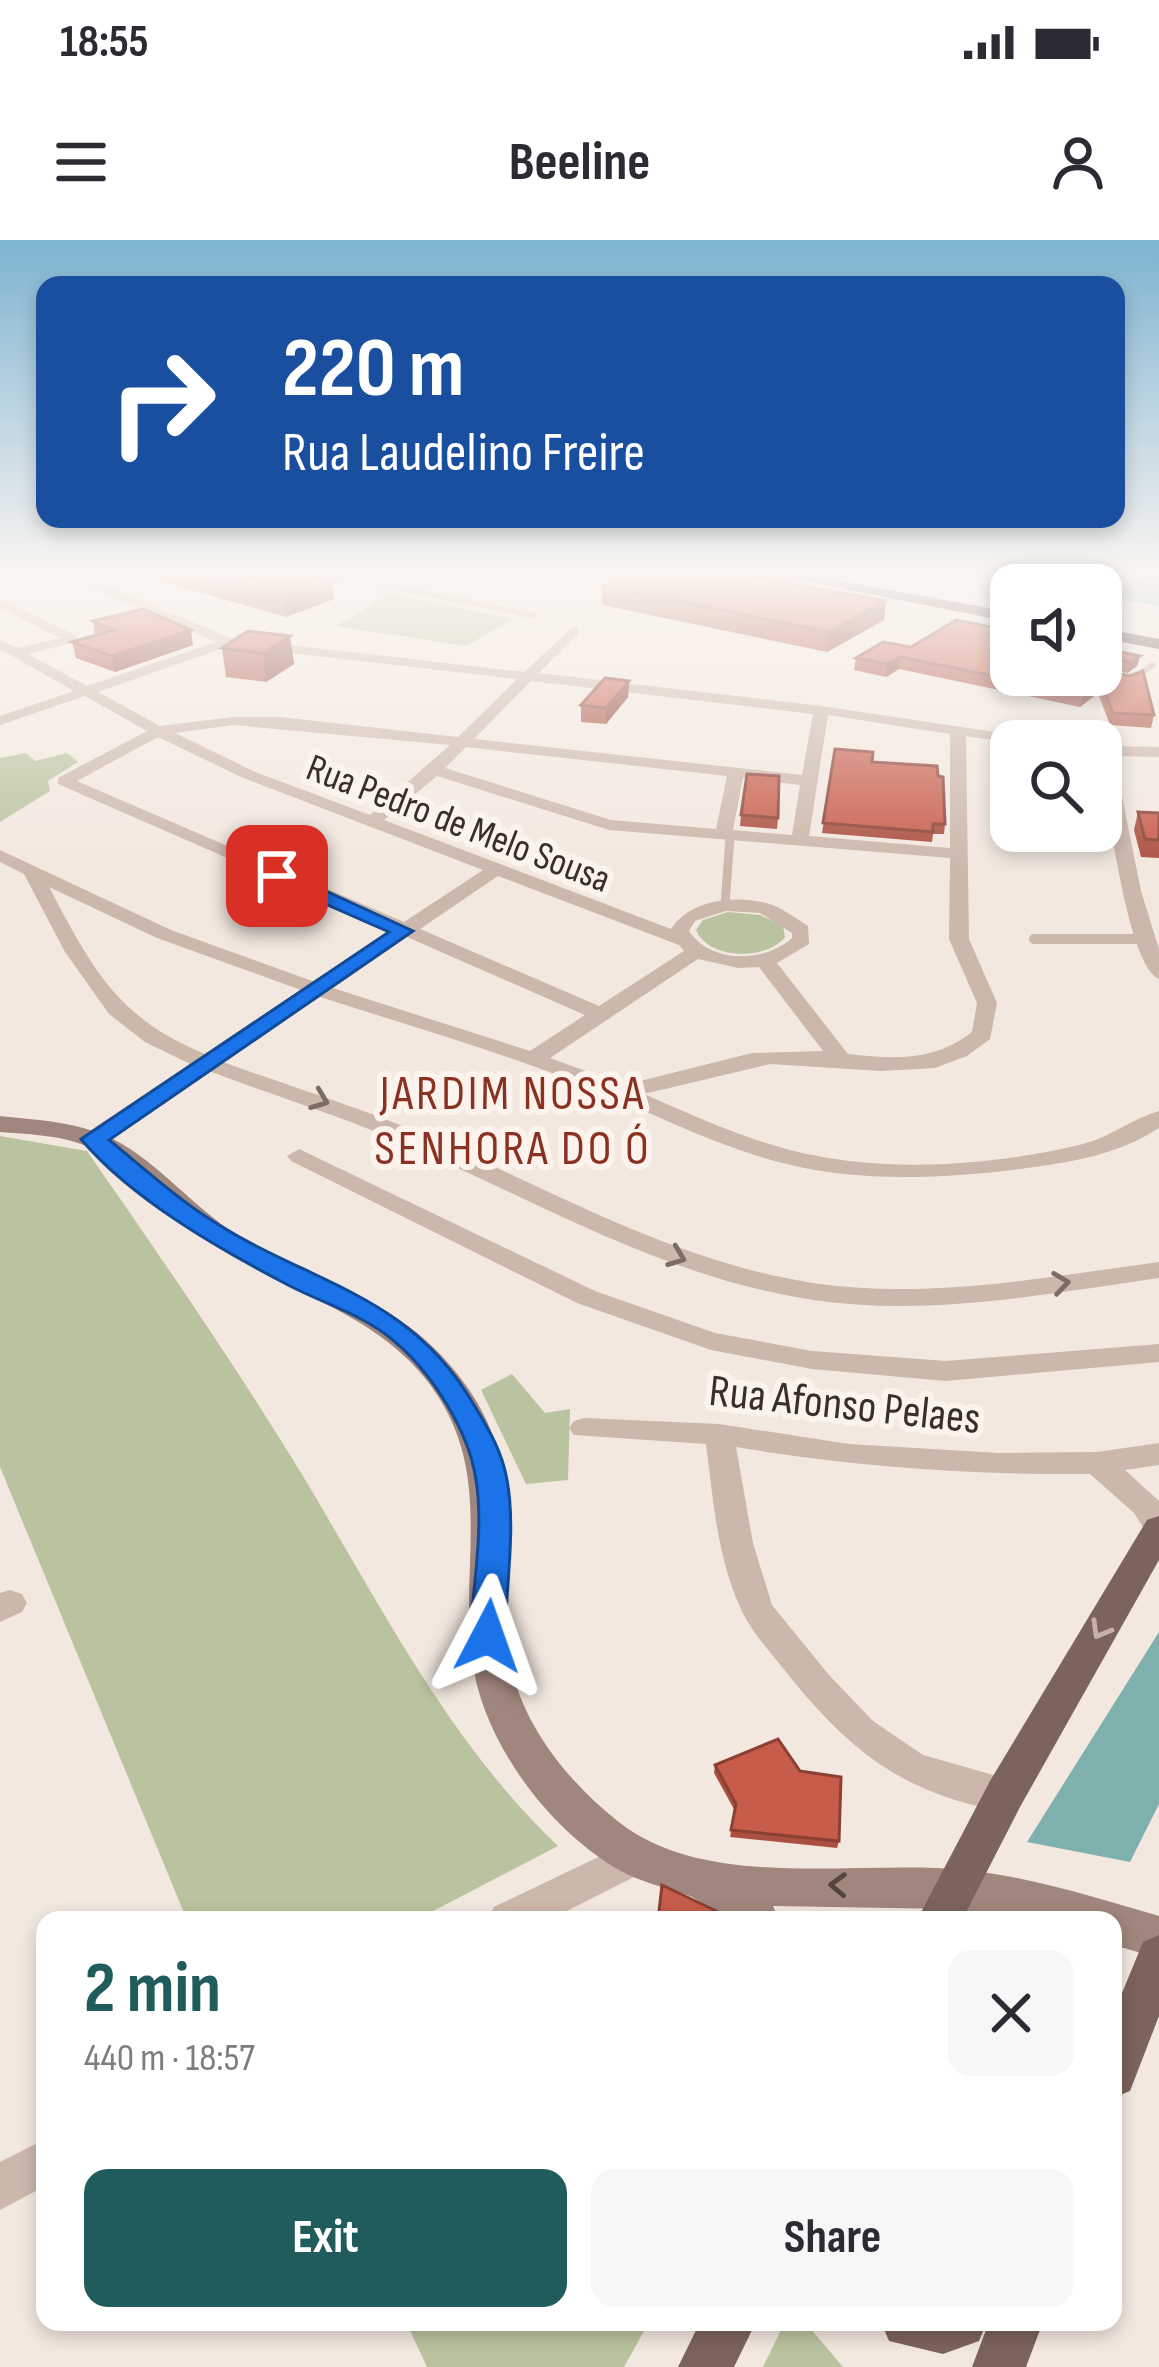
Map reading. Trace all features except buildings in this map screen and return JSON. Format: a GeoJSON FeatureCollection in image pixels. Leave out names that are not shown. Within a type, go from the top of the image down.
{"type":"FeatureCollection","features":[{"type":"Feature","properties":{"kind":"main road"},"geometry":{"type":"LineString","coordinates":[[0,1124],[93,1139],[193,1220],[301,1281],[369,1310],[406,1336],[449,1386],[484,1449],[493,1485],[488,1636],[507,1723],[556,1789],[636,1857],[706,1880],[1008,1911]]}},
{"type":"Feature","properties":{"kind":"main road"},"geometry":{"type":"LineString","coordinates":[[947,1905],[1005,1794],[1159,1528]]}},
{"type":"Feature","properties":{"kind":"main road"},"geometry":{"type":"LineString","coordinates":[[706,1880],[746,1911]]}},
{"type":"Feature","properties":{"kind":"main road"},"geometry":{"type":"LineString","coordinates":[[1122,1927],[1159,1937]]}},
{"type":"Feature","properties":{"kind":"main road"},"geometry":{"type":"LineString","coordinates":[[1122,2051],[1159,1957]]}},
{"type":"Feature","properties":{"kind":"main road"},"geometry":{"type":"LineString","coordinates":[[705,2367],[724,2331]]}},
{"type":"Feature","properties":{"kind":"main road"},"geometry":{"type":"LineString","coordinates":[[999,2367],[1013,2331]]}},
{"type":"Feature","properties":{"kind":"street"},"geometry":{"type":"LineString","coordinates":[[53,673],[158,731]]}},
{"type":"Feature","properties":{"kind":"street"},"geometry":{"type":"LineString","coordinates":[[0,721],[140,673]]}},
{"type":"Feature","properties":{"kind":"street"},"geometry":{"type":"LineString","coordinates":[[495,673],[821,710],[990,735]]}},
{"type":"Feature","properties":{"kind":"street"},"geometry":{"type":"LineString","coordinates":[[372,821],[434,770],[531,673]]}},
{"type":"Feature","properties":{"kind":"street"},"geometry":{"type":"LineString","coordinates":[[800,843],[821,710]]}},
{"type":"Feature","properties":{"kind":"street","name":"Rua Pedro de Melo Sousa"},"geometry":{"type":"LineString","coordinates":[[158,731],[255,721],[811,782]]}},
{"type":"Feature","properties":{"kind":"street"},"geometry":{"type":"LineString","coordinates":[[626,1092],[735,1062],[796,1054],[920,1065],[956,1055],[982,1034],[987,1003],[959,939],[958,730]]}},
{"type":"Feature","properties":{"kind":"street"},"geometry":{"type":"LineString","coordinates":[[158,731],[64,782],[600,1014]]}},
{"type":"Feature","properties":{"kind":"street","name":"Rua Pedro de Melo Sousa"},"geometry":{"type":"LineString","coordinates":[[158,731],[232,768],[690,946],[729,960],[764,960]]}},
{"type":"Feature","properties":{"kind":"street"},"geometry":{"type":"LineString","coordinates":[[1122,751],[1159,752]]}},
{"type":"Feature","properties":{"kind":"street"},"geometry":{"type":"LineString","coordinates":[[434,770],[586,820],[727,837],[961,854]]}},
{"type":"Feature","properties":{"kind":"street"},"geometry":{"type":"LineString","coordinates":[[727,837],[735,776]]}},
{"type":"Feature","properties":{"kind":"street"},"geometry":{"type":"LineString","coordinates":[[1122,819],[1138,820]]}},
{"type":"Feature","properties":{"kind":"street"},"geometry":{"type":"LineString","coordinates":[[1122,842],[1143,939],[1159,973]]}},
{"type":"Feature","properties":{"kind":"street"},"geometry":{"type":"LineString","coordinates":[[0,855],[160,932],[626,1092],[738,1141],[811,1162],[868,1171],[925,1172],[1070,1153],[1146,1131],[1159,1118]]}},
{"type":"Feature","properties":{"kind":"street"},"geometry":{"type":"LineString","coordinates":[[32,870],[119,1012],[154,1037],[372,1121],[624,1236],[750,1280],[856,1296],[947,1297],[1159,1270]]}},
{"type":"Feature","properties":{"kind":"street"},"geometry":{"type":"LineString","coordinates":[[93,1139],[495,870]]}},
{"type":"Feature","properties":{"kind":"street"},"geometry":{"type":"LineString","coordinates":[[1133,892],[1159,894]]}},
{"type":"Feature","properties":{"kind":"street"},"geometry":{"type":"LineString","coordinates":[[533,1059],[690,946],[680,931],[688,917],[724,905],[764,908],[794,921],[801,930],[795,948],[764,960],[839,1057]]}},
{"type":"Feature","properties":{"kind":"street"},"geometry":{"type":"LineString","coordinates":[[299,1156],[586,1297],[711,1341],[812,1360],[946,1370],[1159,1353]]}},
{"type":"Feature","properties":{"kind":"street","name":"Rua Afonso Pelaes"},"geometry":{"type":"LineString","coordinates":[[584,1428],[719,1434],[849,1455],[1097,1463],[1159,1454]]}},
{"type":"Feature","properties":{"kind":"street"},"geometry":{"type":"LineString","coordinates":[[719,1434],[734,1529],[757,1609],[831,1706],[892,1760],[959,1789],[1005,1794]]}},
{"type":"Feature","properties":{"kind":"street"},"geometry":{"type":"LineString","coordinates":[[1097,1463],[1145,1505],[1159,1528]]}},
{"type":"Feature","properties":{"kind":"street"},"geometry":{"type":"LineString","coordinates":[[526,1911],[636,1857]]}},
{"type":"Feature","properties":{"kind":"street"},"geometry":{"type":"LineString","coordinates":[[0,2187],[36,2166]]}},
{"type":"Feature","properties":{"kind":"lane"},"geometry":{"type":"LineString","coordinates":[[724,905],[727,837]]}},
{"type":"Feature","properties":{"kind":"lane"},"geometry":{"type":"LineString","coordinates":[[1034,939],[1143,939]]}},
{"type":"Feature","properties":{"kind":"green space"},"geometry":{"type":"Polygon","coordinates":[[[26,753],[35,761],[67,753],[78,762],[48,781],[50,791],[0,822],[0,758],[26,753]]]}},
{"type":"Feature","properties":{"kind":"green space"},"geometry":{"type":"Polygon","coordinates":[[[728,912],[760,915],[783,926],[785,937],[752,953],[713,947],[696,930],[703,920],[728,912]]]}},
{"type":"Feature","properties":{"kind":"green space"},"geometry":{"type":"Polygon","coordinates":[[[0,1136],[87,1151],[249,1390],[449,1716],[519,1806],[558,1846],[433,1911],[183,1911],[0,1467],[0,1136]]]}},
{"type":"Feature","properties":{"kind":"green space"},"geometry":{"type":"Polygon","coordinates":[[[512,1374],[545,1413],[570,1409],[568,1480],[526,1484],[481,1390],[512,1374]]]}},
{"type":"Feature","properties":{"kind":"green space"},"geometry":{"type":"Polygon","coordinates":[[[410,2331],[644,2331],[624,2367],[427,2367],[410,2331]]]}},
{"type":"Feature","properties":{"kind":"green space"},"geometry":{"type":"Polygon","coordinates":[[[781,2331],[813,2331],[843,2367],[763,2367],[781,2331]]]}},
{"type":"Feature","properties":{"kind":"water"},"geometry":{"type":"Polygon","coordinates":[[[1159,1632],[1159,1804],[1130,1862],[1027,1842],[1159,1632]]]}},
{"type":"Feature","properties":{"kind":"district","name":"JARDIM NOSSA SENHORA DO Ó"},"geometry":{"type":"Point","coordinates":[513,1120]}},
{"type":"Feature","properties":{"kind":"route"},"geometry":{"type":"LineString","coordinates":[[277,876],[404,931],[93,1139],[193,1220],[241,1250],[369,1310],[406,1336],[449,1386],[484,1449],[493,1485],[488,1636]]}}]}
